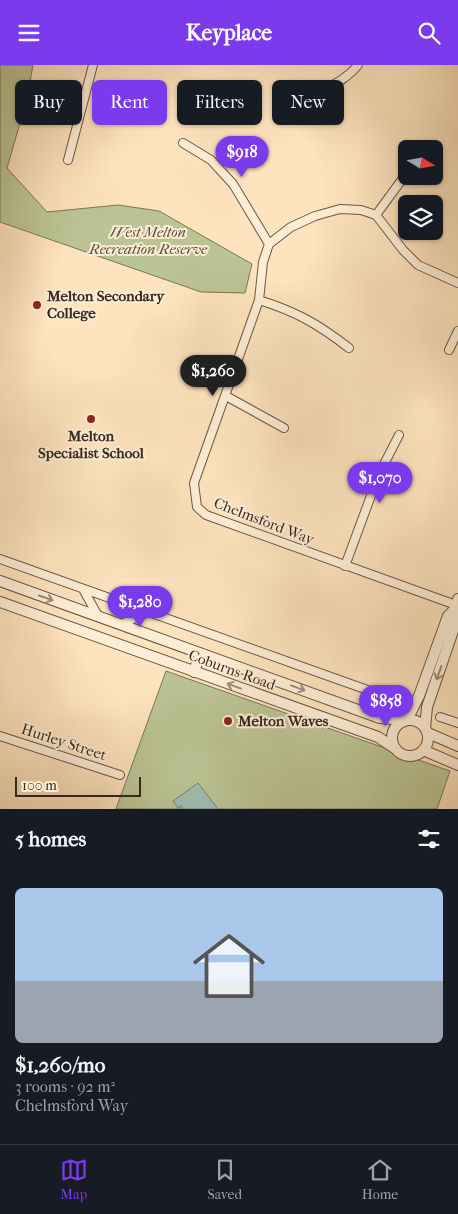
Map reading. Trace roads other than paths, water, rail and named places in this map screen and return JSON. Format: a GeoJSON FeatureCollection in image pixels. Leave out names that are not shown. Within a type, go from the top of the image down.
{"type":"FeatureCollection","features":[{"type":"Feature","properties":{"kind":"street"},"geometry":{"type":"LineString","coordinates":[[68,160],[93,65]]}},
{"type":"Feature","properties":{"kind":"street"},"geometry":{"type":"LineString","coordinates":[[342,80],[352,73],[358,65]]}},
{"type":"Feature","properties":{"kind":"street"},"geometry":{"type":"LineString","coordinates":[[184,143],[211,160],[233,184],[269,244],[291,227],[315,216],[340,209],[361,209],[376,215],[403,250],[418,265],[458,283]]}},
{"type":"Feature","properties":{"kind":"street"},"geometry":{"type":"LineString","coordinates":[[376,215],[398,185]]}},
{"type":"Feature","properties":{"kind":"street","name":"Chelmsford Way"},"geometry":{"type":"LineString","coordinates":[[269,244],[263,262],[259,300],[194,483],[197,507],[213,518],[457,604]]}},
{"type":"Feature","properties":{"kind":"street"},"geometry":{"type":"LineString","coordinates":[[259,300],[288,309],[318,325],[349,348]]}},
{"type":"Feature","properties":{"kind":"street"},"geometry":{"type":"LineString","coordinates":[[449,350],[458,331]]}},
{"type":"Feature","properties":{"kind":"street"},"geometry":{"type":"LineString","coordinates":[[226,396],[284,428]]}},
{"type":"Feature","properties":{"kind":"street"},"geometry":{"type":"LineString","coordinates":[[345,566],[379,474],[399,435]]}},
{"type":"Feature","properties":{"kind":"street","name":"Coburns Road"},"geometry":{"type":"LineString","coordinates":[[0,559],[376,693]]}},
{"type":"Feature","properties":{"kind":"street","name":"Coburns Road"},"geometry":{"type":"LineString","coordinates":[[0,581],[380,718],[406,720]]}},
{"type":"Feature","properties":{"kind":"street"},"geometry":{"type":"LineString","coordinates":[[83,589],[98,616]]}},
{"type":"Feature","properties":{"kind":"street","name":"Coburns Road"},"geometry":{"type":"LineString","coordinates":[[0,602],[378,737],[396,749]]}},
{"type":"Feature","properties":{"kind":"street"},"geometry":{"type":"LineString","coordinates":[[406,720],[418,696],[448,616],[457,604]]}},
{"type":"Feature","properties":{"kind":"street"},"geometry":{"type":"LineString","coordinates":[[457,604],[454,627],[427,707],[426,730],[428,739],[423,750],[412,756],[406,755],[396,749],[393,743],[393,732],[400,723],[406,720],[417,721],[426,730],[458,746]]}},
{"type":"Feature","properties":{"kind":"street"},"geometry":{"type":"LineString","coordinates":[[122,624],[148,612]]}},
{"type":"Feature","properties":{"kind":"street"},"geometry":{"type":"LineString","coordinates":[[194,672],[200,653]]}},
{"type":"Feature","properties":{"kind":"street"},"geometry":{"type":"LineString","coordinates":[[440,717],[458,723]]}},
{"type":"Feature","properties":{"kind":"street","name":"Hurley Street"},"geometry":{"type":"LineString","coordinates":[[0,736],[120,775]]}},
{"type":"Feature","properties":{"kind":"street"},"geometry":{"type":"LineString","coordinates":[[423,750],[458,765]]}},
{"type":"Feature","properties":{"kind":"place","name":"Melton Secondary College"},"geometry":{"type":"Point","coordinates":[37,305]}},
{"type":"Feature","properties":{"kind":"place","name":"Melton Specialist School"},"geometry":{"type":"Point","coordinates":[91,419]}},
{"type":"Feature","properties":{"kind":"place","name":"Melton Waves"},"geometry":{"type":"Point","coordinates":[228,721]}},
{"type":"Feature","properties":{"kind":"park label","name":"West Melton Recreation Reserve"},"geometry":{"type":"Point","coordinates":[148,240]}}]}
